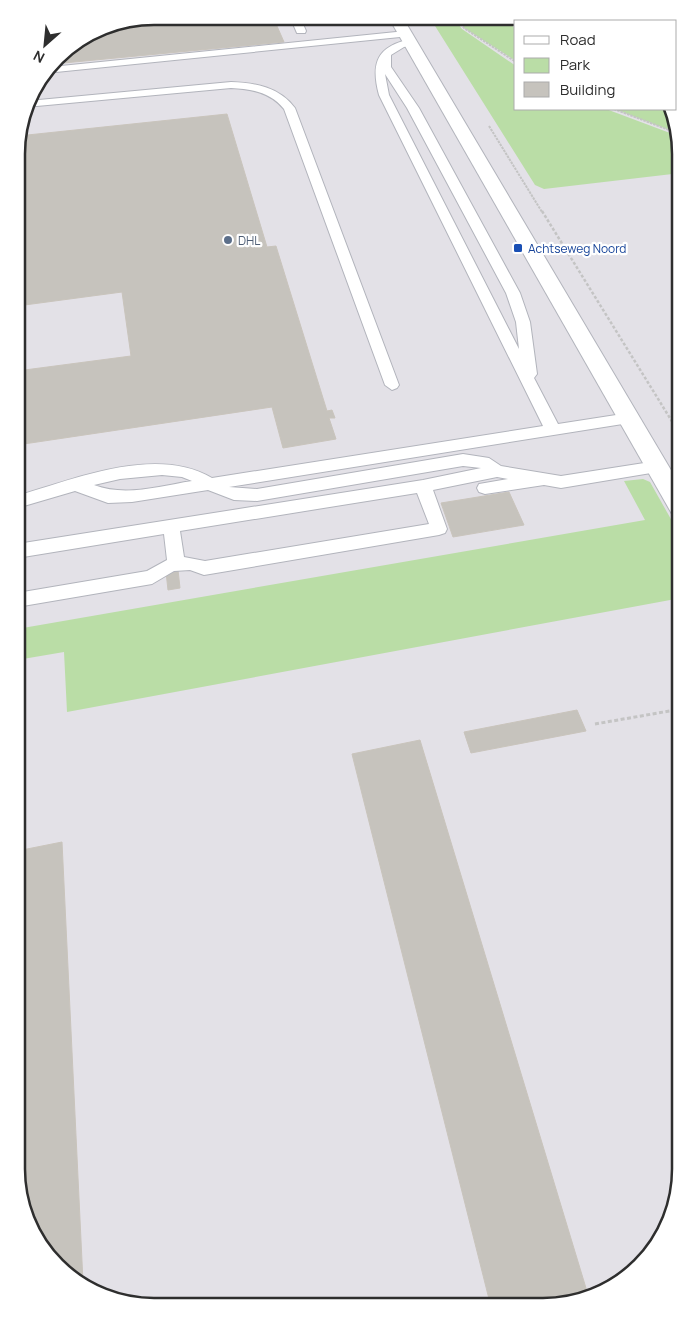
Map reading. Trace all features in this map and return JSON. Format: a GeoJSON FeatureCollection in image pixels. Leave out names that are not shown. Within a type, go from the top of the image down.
{"type":"FeatureCollection","features":[{"type":"Feature","properties":{"kind":"street"},"geometry":{"type":"LineString","coordinates":[[404,31],[672,493]]}},
{"type":"Feature","properties":{"kind":"lane"},"geometry":{"type":"LineString","coordinates":[[298,25],[301,31]]}},
{"type":"Feature","properties":{"kind":"lane"},"geometry":{"type":"LineString","coordinates":[[404,31],[396,45],[385,56],[379,74],[384,95],[553,430]]}},
{"type":"Feature","properties":{"kind":"lane"},"geometry":{"type":"LineString","coordinates":[[70,68],[404,31]]}},
{"type":"Feature","properties":{"kind":"lane"},"geometry":{"type":"LineString","coordinates":[[385,56],[386,66],[414,108],[512,293],[523,322],[531,386]]}},
{"type":"Feature","properties":{"kind":"lane"},"geometry":{"type":"LineString","coordinates":[[36,103],[225,85],[257,87],[272,92],[283,99],[289,108],[392,385]]}},
{"type":"Feature","properties":{"kind":"lane"},"geometry":{"type":"LineString","coordinates":[[77,485],[108,497],[119,498],[629,418]]}},
{"type":"Feature","properties":{"kind":"lane"},"geometry":{"type":"LineString","coordinates":[[25,500],[129,473],[175,470],[195,475],[226,492],[239,495],[257,494],[469,460],[483,462],[497,471]]}},
{"type":"Feature","properties":{"kind":"lane"},"geometry":{"type":"LineString","coordinates":[[25,550],[423,486],[497,471],[561,482],[657,467]]}},
{"type":"Feature","properties":{"kind":"lane"},"geometry":{"type":"LineString","coordinates":[[485,488],[544,479]]}},
{"type":"Feature","properties":{"kind":"lane"},"geometry":{"type":"LineString","coordinates":[[25,599],[152,577],[162,567],[192,562],[204,568],[439,529],[423,486]]}},
{"type":"Feature","properties":{"kind":"lane"},"geometry":{"type":"LineString","coordinates":[[171,526],[176,565]]}},
{"type":"Feature","properties":{"kind":"path"},"geometry":{"type":"LineString","coordinates":[[462,25],[514,61]]}},
{"type":"Feature","properties":{"kind":"path"},"geometry":{"type":"LineString","coordinates":[[617,110],[670,130]]}},
{"type":"Feature","properties":{"kind":"path"},"geometry":{"type":"LineString","coordinates":[[485,119],[672,421]]}},
{"type":"Feature","properties":{"kind":"path"},"geometry":{"type":"LineString","coordinates":[[595,724],[672,711]]}},
{"type":"Feature","properties":{"kind":"shaded area"},"geometry":{"type":"Polygon","coordinates":[[[154,25],[514,25],[514,110],[664,110],[670,129],[672,146],[672,1177],[670,1194],[665,1210],[659,1226],[650,1240],[628,1266],[600,1285],[568,1296],[543,1298],[138,1297],[121,1294],[90,1281],[69,1266],[57,1254],[38,1226],[27,1194],[25,1169],[26,138],[29,121],[35,105],[42,90],[52,76],[57,70],[70,70],[70,56],[97,38],[138,26],[154,25]]]}},
{"type":"Feature","properties":{"kind":"green space"},"geometry":{"type":"Polygon","coordinates":[[[434,25],[459,25],[462,29],[514,65],[514,110],[609,110],[670,133],[672,174],[544,189],[535,185],[434,25]]]}},
{"type":"Feature","properties":{"kind":"green space"},"geometry":{"type":"Polygon","coordinates":[[[462,25],[511,25],[514,27],[514,60],[462,25]]]}},
{"type":"Feature","properties":{"kind":"green space"},"geometry":{"type":"Polygon","coordinates":[[[617,110],[664,110],[670,130],[617,110]]]}},
{"type":"Feature","properties":{"kind":"green space"},"geometry":{"type":"Polygon","coordinates":[[[643,479],[650,482],[672,521],[672,600],[67,712],[64,652],[25,659],[25,628],[645,520],[624,481],[643,479]]]}},
{"type":"Feature","properties":{"kind":"building"},"geometry":{"type":"Polygon","coordinates":[[[154,25],[277,25],[284,42],[70,62],[70,56],[90,42],[121,29],[154,25]]]}},
{"type":"Feature","properties":{"kind":"building"},"geometry":{"type":"Polygon","coordinates":[[[227,114],[267,247],[276,246],[327,411],[332,410],[335,418],[329,418],[336,439],[283,448],[272,407],[25,444],[25,370],[131,356],[122,292],[25,305],[27,135],[227,114]]]}},
{"type":"Feature","properties":{"kind":"building"},"geometry":{"type":"Polygon","coordinates":[[[509,492],[524,525],[453,537],[441,503],[509,492]]]}},
{"type":"Feature","properties":{"kind":"building"},"geometry":{"type":"Polygon","coordinates":[[[178,570],[180,588],[168,590],[166,572],[178,570]]]}},
{"type":"Feature","properties":{"kind":"building"},"geometry":{"type":"Polygon","coordinates":[[[577,710],[586,731],[471,753],[464,732],[577,710]]]}},
{"type":"Feature","properties":{"kind":"building"},"geometry":{"type":"Polygon","coordinates":[[[420,740],[587,1290],[559,1297],[489,1298],[352,754],[420,740]]]}},
{"type":"Feature","properties":{"kind":"building"},"geometry":{"type":"Polygon","coordinates":[[[62,842],[83,1276],[57,1254],[47,1240],[38,1226],[27,1194],[25,1169],[25,849],[62,842]]]}},
{"type":"Feature","properties":{"kind":"place","name":"DHL"},"geometry":{"type":"Point","coordinates":[228,240]}},
{"type":"Feature","properties":{"kind":"place","name":"Achtseweg Noord"},"geometry":{"type":"Point","coordinates":[518,248]}}]}
